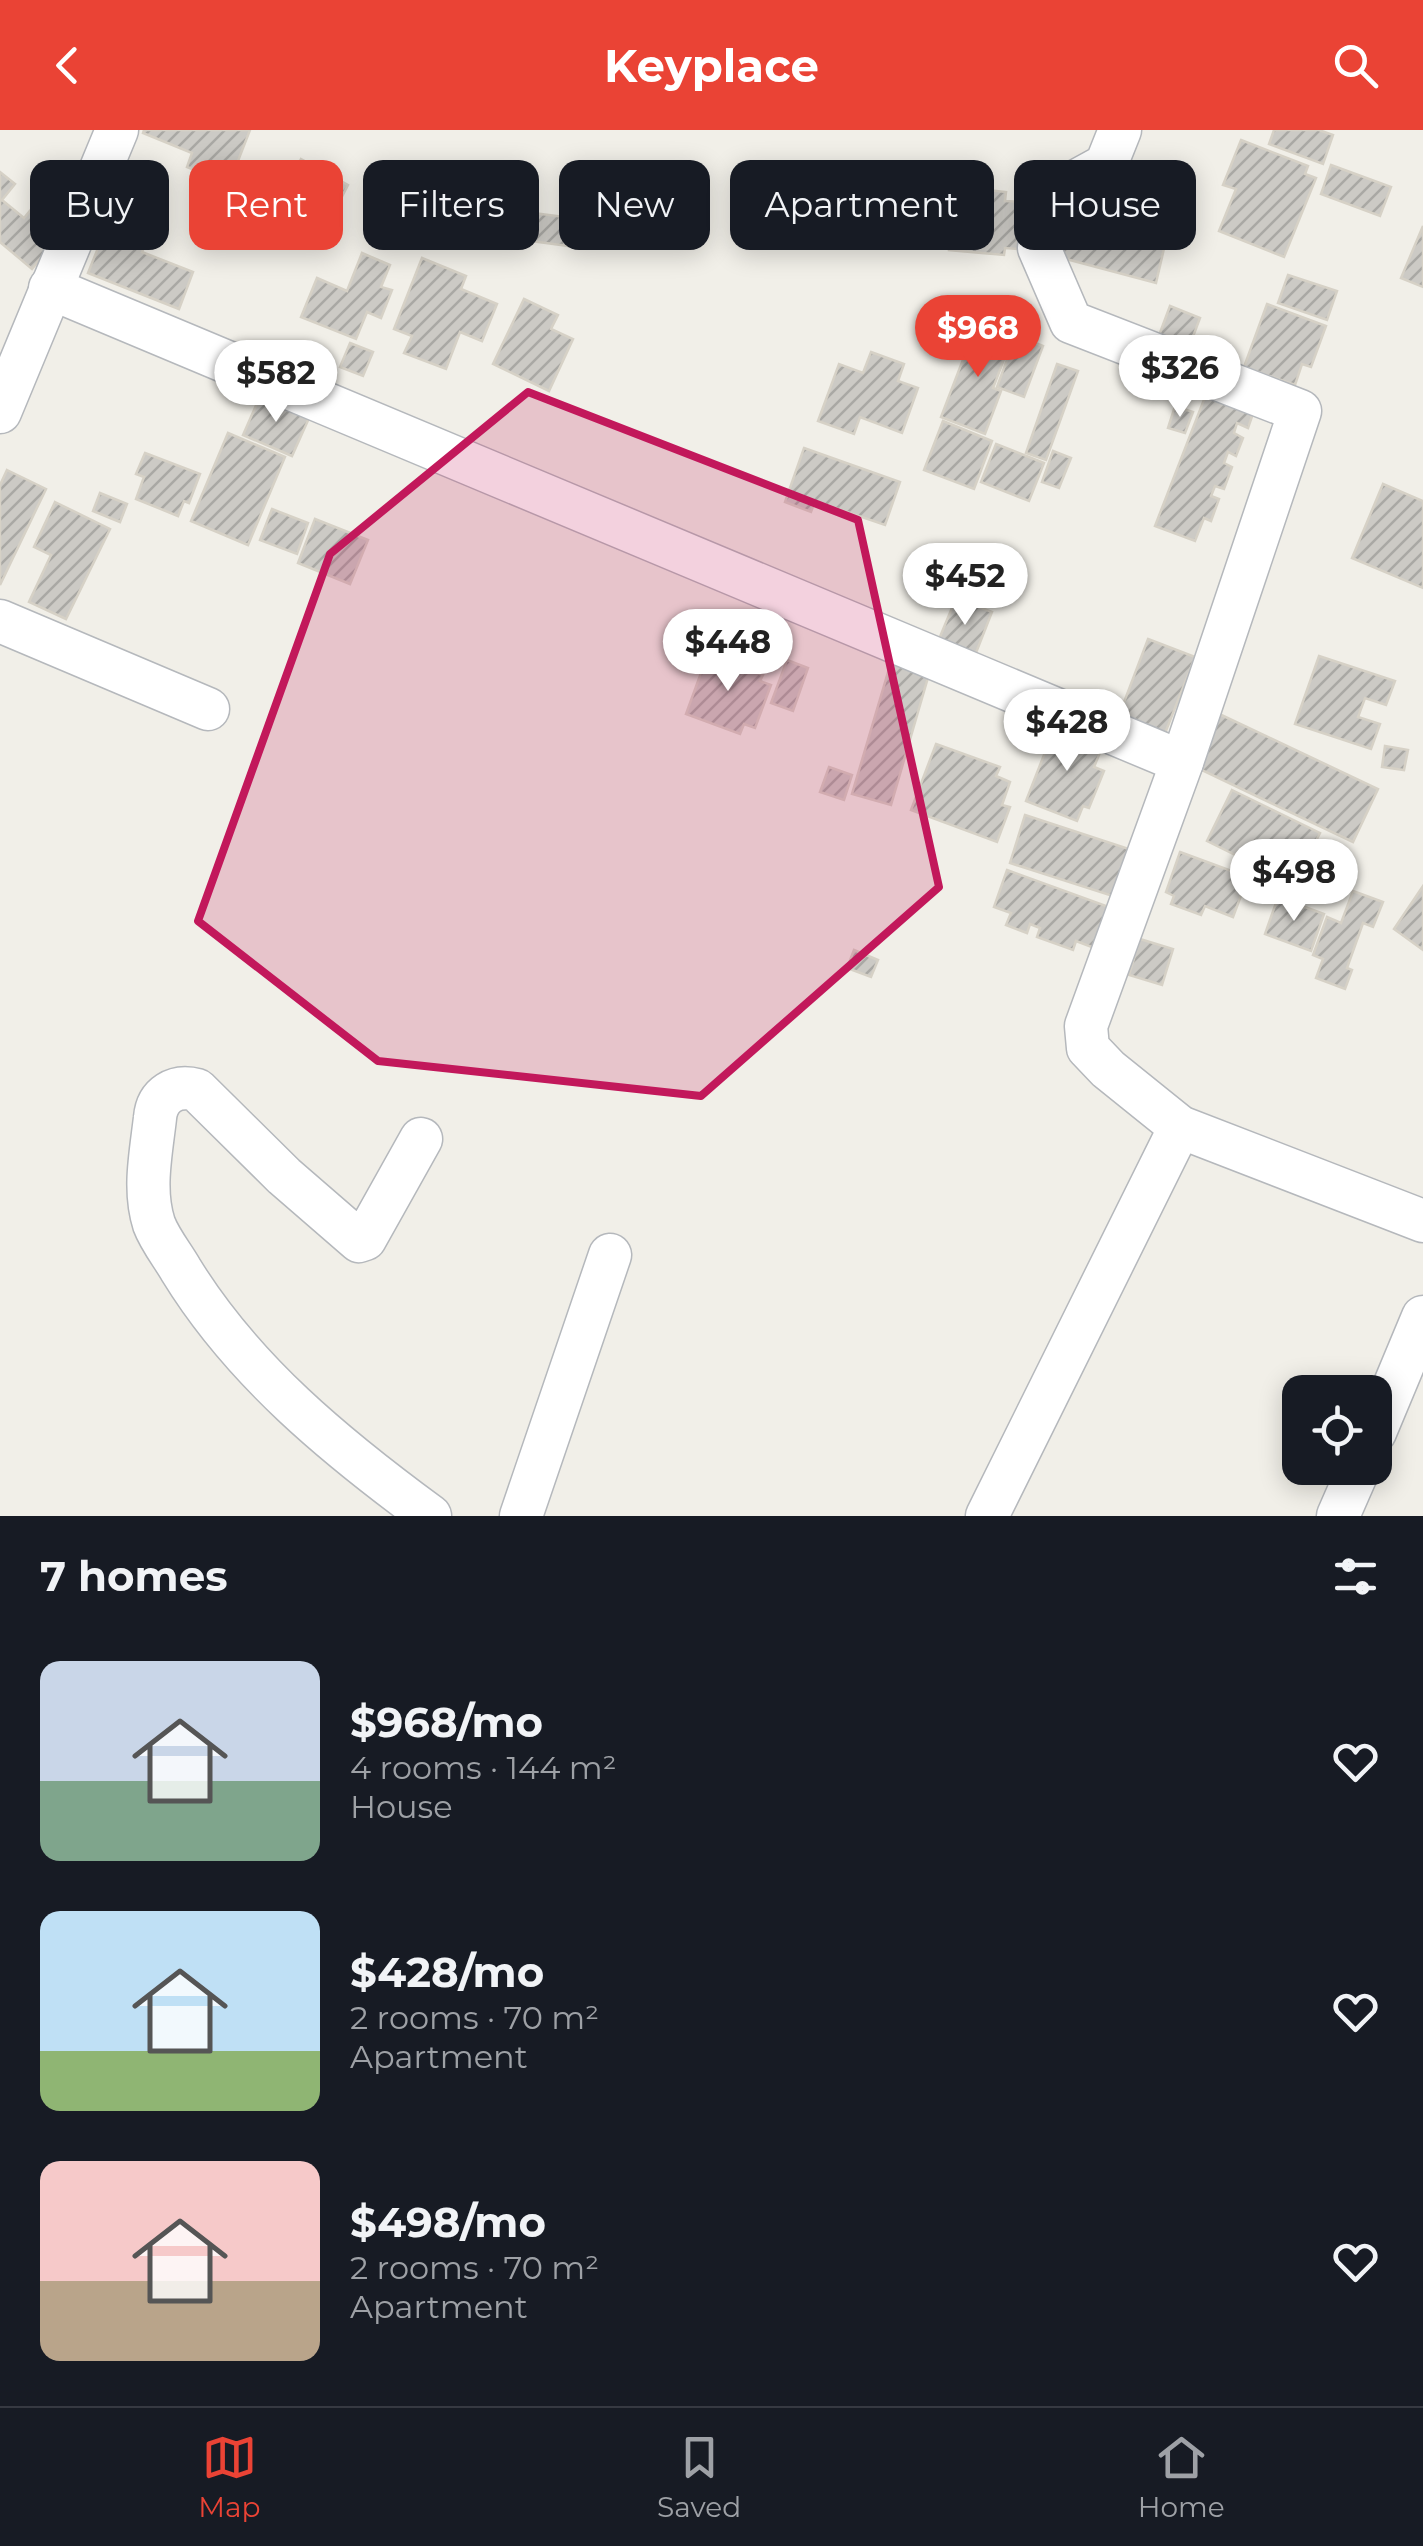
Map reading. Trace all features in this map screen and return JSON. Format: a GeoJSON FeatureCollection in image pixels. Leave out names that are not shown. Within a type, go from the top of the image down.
{"type":"FeatureCollection","features":[{"type":"Feature","properties":{"kind":"street"},"geometry":{"type":"LineString","coordinates":[[0,412],[29,306],[116,130]]}},
{"type":"Feature","properties":{"kind":"street"},"geometry":{"type":"LineString","coordinates":[[1120,130],[1106,165],[1053,194],[1039,248],[1072,322],[1300,411],[1182,762],[1086,1026],[1088,1048],[1180,1127],[1423,1221]]}},
{"type":"Feature","properties":{"kind":"street"},"geometry":{"type":"LineString","coordinates":[[29,306],[1182,762]]}},
{"type":"Feature","properties":{"kind":"street"},"geometry":{"type":"LineString","coordinates":[[0,621],[208,709]]}},
{"type":"Feature","properties":{"kind":"street"},"geometry":{"type":"LineString","coordinates":[[421,1140],[365,1239],[359,1241],[284,1176],[197,1090],[184,1086],[169,1091],[156,1107],[148,1193],[155,1226],[192,1288],[240,1351],[313,1424],[430,1516]]}},
{"type":"Feature","properties":{"kind":"street"},"geometry":{"type":"LineString","coordinates":[[986,1516],[1180,1127]]}},
{"type":"Feature","properties":{"kind":"street"},"geometry":{"type":"LineString","coordinates":[[521,1516],[610,1255]]}},
{"type":"Feature","properties":{"kind":"street"},"geometry":{"type":"LineString","coordinates":[[1392,1391],[1423,1317]]}},
{"type":"Feature","properties":{"kind":"street"},"geometry":{"type":"LineString","coordinates":[[1338,1516],[1352,1485]]}},
{"type":"Feature","properties":{"kind":"highlighted area"},"geometry":{"type":"Polygon","coordinates":[[[528,392],[858,520],[939,887],[701,1096],[378,1061],[198,921],[330,554],[528,392]]]}},
{"type":"Feature","properties":{"kind":"building"},"geometry":{"type":"Polygon","coordinates":[[[250,130],[238,160],[190,160],[192,153],[143,133],[250,130]]]}},
{"type":"Feature","properties":{"kind":"building"},"geometry":{"type":"Polygon","coordinates":[[[1274,130],[1319,130],[1333,135],[1323,164],[1269,144],[1274,130]]]}},
{"type":"Feature","properties":{"kind":"building"},"geometry":{"type":"Polygon","coordinates":[[[1241,140],[1308,166],[1305,174],[1316,178],[1284,257],[1219,231],[1236,189],[1223,185],[1241,140]]]}},
{"type":"Feature","properties":{"kind":"building"},"geometry":{"type":"Polygon","coordinates":[[[1331,165],[1391,187],[1380,216],[1321,194],[1331,165]]]}},
{"type":"Feature","properties":{"kind":"building"},"geometry":{"type":"Polygon","coordinates":[[[0,172],[15,184],[2,200],[24,218],[30,211],[30,250],[47,250],[32,269],[0,242],[0,172]]]}},
{"type":"Feature","properties":{"kind":"building"},"geometry":{"type":"Polygon","coordinates":[[[994,191],[1006,192],[1005,201],[1014,201],[1014,249],[1005,248],[1004,255],[949,250],[994,250],[994,191]]]}},
{"type":"Feature","properties":{"kind":"building"},"geometry":{"type":"Polygon","coordinates":[[[539,214],[559,216],[559,245],[539,242],[539,214]]]}},
{"type":"Feature","properties":{"kind":"building"},"geometry":{"type":"Polygon","coordinates":[[[1423,226],[1423,287],[1401,278],[1423,226]]]}},
{"type":"Feature","properties":{"kind":"building"},"geometry":{"type":"Polygon","coordinates":[[[97,250],[143,250],[193,272],[179,309],[88,273],[97,250]]]}},
{"type":"Feature","properties":{"kind":"building"},"geometry":{"type":"Polygon","coordinates":[[[1057,250],[1164,250],[1156,283],[1055,256],[1057,250]]]}},
{"type":"Feature","properties":{"kind":"building"},"geometry":{"type":"Polygon","coordinates":[[[362,253],[390,265],[381,287],[392,290],[381,318],[367,312],[356,339],[301,317],[317,278],[347,291],[362,253]]]}},
{"type":"Feature","properties":{"kind":"building"},"geometry":{"type":"Polygon","coordinates":[[[422,258],[466,276],[461,289],[497,304],[482,341],[460,332],[446,369],[404,353],[412,336],[394,329],[422,258]]]}},
{"type":"Feature","properties":{"kind":"building"},"geometry":{"type":"Polygon","coordinates":[[[1288,275],[1337,291],[1327,320],[1278,303],[1288,275]]]}},
{"type":"Feature","properties":{"kind":"building"},"geometry":{"type":"Polygon","coordinates":[[[524,299],[558,315],[551,329],[573,339],[549,391],[493,364],[524,299]]]}},
{"type":"Feature","properties":{"kind":"building"},"geometry":{"type":"Polygon","coordinates":[[[1267,304],[1326,326],[1311,367],[1302,364],[1295,385],[1244,367],[1267,304]]]}},
{"type":"Feature","properties":{"kind":"building"},"geometry":{"type":"Polygon","coordinates":[[[1170,306],[1200,318],[1188,350],[1158,338],[1170,306]]]}},
{"type":"Feature","properties":{"kind":"building"},"geometry":{"type":"Polygon","coordinates":[[[977,323],[1013,336],[993,388],[1001,391],[985,434],[941,417],[977,323]]]}},
{"type":"Feature","properties":{"kind":"building"},"geometry":{"type":"Polygon","coordinates":[[[1016,335],[1043,346],[1024,397],[997,387],[1016,335]]]}},
{"type":"Feature","properties":{"kind":"building"},"geometry":{"type":"Polygon","coordinates":[[[350,343],[373,352],[363,376],[340,367],[350,343]]]}},
{"type":"Feature","properties":{"kind":"building"},"geometry":{"type":"Polygon","coordinates":[[[871,352],[904,364],[898,381],[918,388],[902,433],[860,417],[854,434],[818,421],[839,364],[863,373],[871,352]]]}},
{"type":"Feature","properties":{"kind":"building"},"geometry":{"type":"Polygon","coordinates":[[[1057,364],[1078,371],[1046,460],[1026,453],[1057,364]]]}},
{"type":"Feature","properties":{"kind":"building"},"geometry":{"type":"Polygon","coordinates":[[[1210,384],[1257,402],[1248,428],[1237,423],[1234,433],[1243,438],[1236,456],[1228,452],[1224,463],[1232,467],[1224,489],[1215,486],[1211,496],[1219,499],[1211,521],[1204,518],[1195,541],[1155,526],[1210,384]]]}},
{"type":"Feature","properties":{"kind":"building"},"geometry":{"type":"Polygon","coordinates":[[[261,394],[310,416],[292,456],[243,435],[261,394]]]}},
{"type":"Feature","properties":{"kind":"building"},"geometry":{"type":"Polygon","coordinates":[[[1175,406],[1193,412],[1185,433],[1168,428],[1175,406]]]}},
{"type":"Feature","properties":{"kind":"building"},"geometry":{"type":"Polygon","coordinates":[[[943,421],[992,441],[974,489],[924,470],[943,421]]]}},
{"type":"Feature","properties":{"kind":"building"},"geometry":{"type":"Polygon","coordinates":[[[228,433],[285,457],[248,545],[191,521],[228,433]]]}},
{"type":"Feature","properties":{"kind":"building"},"geometry":{"type":"Polygon","coordinates":[[[996,444],[1044,463],[1029,501],[981,482],[996,444]]]}},
{"type":"Feature","properties":{"kind":"building"},"geometry":{"type":"Polygon","coordinates":[[[804,448],[900,482],[885,525],[815,501],[811,512],[785,502],[804,448]]]}},
{"type":"Feature","properties":{"kind":"building"},"geometry":{"type":"Polygon","coordinates":[[[1053,451],[1071,458],[1059,488],[1042,482],[1053,451]]]}},
{"type":"Feature","properties":{"kind":"building"},"geometry":{"type":"Polygon","coordinates":[[[145,453],[200,474],[189,503],[184,501],[178,516],[136,499],[144,477],[136,474],[145,453]]]}},
{"type":"Feature","properties":{"kind":"building"},"geometry":{"type":"Polygon","coordinates":[[[7,470],[46,489],[0,585],[0,485],[7,470]]]}},
{"type":"Feature","properties":{"kind":"building"},"geometry":{"type":"Polygon","coordinates":[[[1383,484],[1423,501],[1423,588],[1352,558],[1383,484]]]}},
{"type":"Feature","properties":{"kind":"building"},"geometry":{"type":"Polygon","coordinates":[[[100,493],[127,504],[120,522],[93,511],[100,493]]]}},
{"type":"Feature","properties":{"kind":"building"},"geometry":{"type":"Polygon","coordinates":[[[55,502],[110,529],[66,619],[29,602],[51,555],[34,547],[55,502]]]}},
{"type":"Feature","properties":{"kind":"building"},"geometry":{"type":"Polygon","coordinates":[[[272,509],[308,523],[297,554],[260,540],[272,509]]]}},
{"type":"Feature","properties":{"kind":"building"},"geometry":{"type":"Polygon","coordinates":[[[315,519],[368,540],[350,584],[298,563],[315,519]]]}},
{"type":"Feature","properties":{"kind":"building"},"geometry":{"type":"Polygon","coordinates":[[[956,598],[992,612],[974,658],[937,644],[956,598]]]}},
{"type":"Feature","properties":{"kind":"building"},"geometry":{"type":"Polygon","coordinates":[[[1148,639],[1195,657],[1164,736],[1118,718],[1148,639]]]}},
{"type":"Feature","properties":{"kind":"building"},"geometry":{"type":"Polygon","coordinates":[[[709,651],[749,667],[748,670],[763,675],[760,681],[771,685],[755,728],[744,724],[740,734],[686,714],[709,651]]]}},
{"type":"Feature","properties":{"kind":"building"},"geometry":{"type":"Polygon","coordinates":[[[1319,656],[1395,681],[1386,705],[1365,698],[1358,717],[1380,724],[1371,749],[1295,724],[1319,656]]]}},
{"type":"Feature","properties":{"kind":"building"},"geometry":{"type":"Polygon","coordinates":[[[787,660],[808,668],[793,711],[771,703],[787,660]]]}},
{"type":"Feature","properties":{"kind":"building"},"geometry":{"type":"Polygon","coordinates":[[[891,662],[929,674],[891,805],[852,794],[891,662]]]}},
{"type":"Feature","properties":{"kind":"building"},"geometry":{"type":"Polygon","coordinates":[[[1215,712],[1378,789],[1353,842],[1191,765],[1215,712]]]}},
{"type":"Feature","properties":{"kind":"building"},"geometry":{"type":"Polygon","coordinates":[[[1056,724],[1104,743],[1094,767],[1104,771],[1089,808],[1083,806],[1077,821],[1026,801],[1056,724]]]}},
{"type":"Feature","properties":{"kind":"building"},"geometry":{"type":"Polygon","coordinates":[[[936,744],[1000,767],[996,776],[1010,782],[1002,805],[1010,807],[997,842],[911,810],[936,744]]]}},
{"type":"Feature","properties":{"kind":"building"},"geometry":{"type":"Polygon","coordinates":[[[1385,746],[1408,750],[1404,770],[1382,767],[1385,746]]]}},
{"type":"Feature","properties":{"kind":"building"},"geometry":{"type":"Polygon","coordinates":[[[829,767],[852,775],[844,800],[820,792],[829,767]]]}},
{"type":"Feature","properties":{"kind":"building"},"geometry":{"type":"Polygon","coordinates":[[[1232,790],[1320,833],[1294,884],[1207,841],[1232,790]]]}},
{"type":"Feature","properties":{"kind":"building"},"geometry":{"type":"Polygon","coordinates":[[[1025,815],[1138,852],[1122,899],[1010,863],[1025,815]]]}},
{"type":"Feature","properties":{"kind":"building"},"geometry":{"type":"Polygon","coordinates":[[[1180,852],[1248,877],[1233,917],[1205,906],[1201,915],[1171,904],[1174,896],[1166,892],[1180,852]]]}},
{"type":"Feature","properties":{"kind":"building"},"geometry":{"type":"Polygon","coordinates":[[[1007,870],[1117,910],[1102,951],[1076,941],[1073,950],[1037,937],[1040,928],[1030,924],[1027,933],[1006,925],[1011,913],[994,907],[1007,870]]]}},
{"type":"Feature","properties":{"kind":"building"},"geometry":{"type":"Polygon","coordinates":[[[1423,886],[1423,950],[1394,929],[1423,886]]]}},
{"type":"Feature","properties":{"kind":"building"},"geometry":{"type":"Polygon","coordinates":[[[1353,891],[1383,902],[1373,927],[1363,923],[1347,968],[1352,970],[1345,989],[1316,978],[1323,959],[1313,955],[1327,917],[1341,923],[1353,891]]]}},
{"type":"Feature","properties":{"kind":"building"},"geometry":{"type":"Polygon","coordinates":[[[1278,897],[1324,914],[1311,951],[1265,934],[1278,897]]]}},
{"type":"Feature","properties":{"kind":"building"},"geometry":{"type":"Polygon","coordinates":[[[1140,939],[1173,949],[1162,985],[1129,975],[1140,939]]]}},
{"type":"Feature","properties":{"kind":"building"},"geometry":{"type":"Polygon","coordinates":[[[854,950],[878,960],[871,977],[847,968],[854,950]]]}}]}
